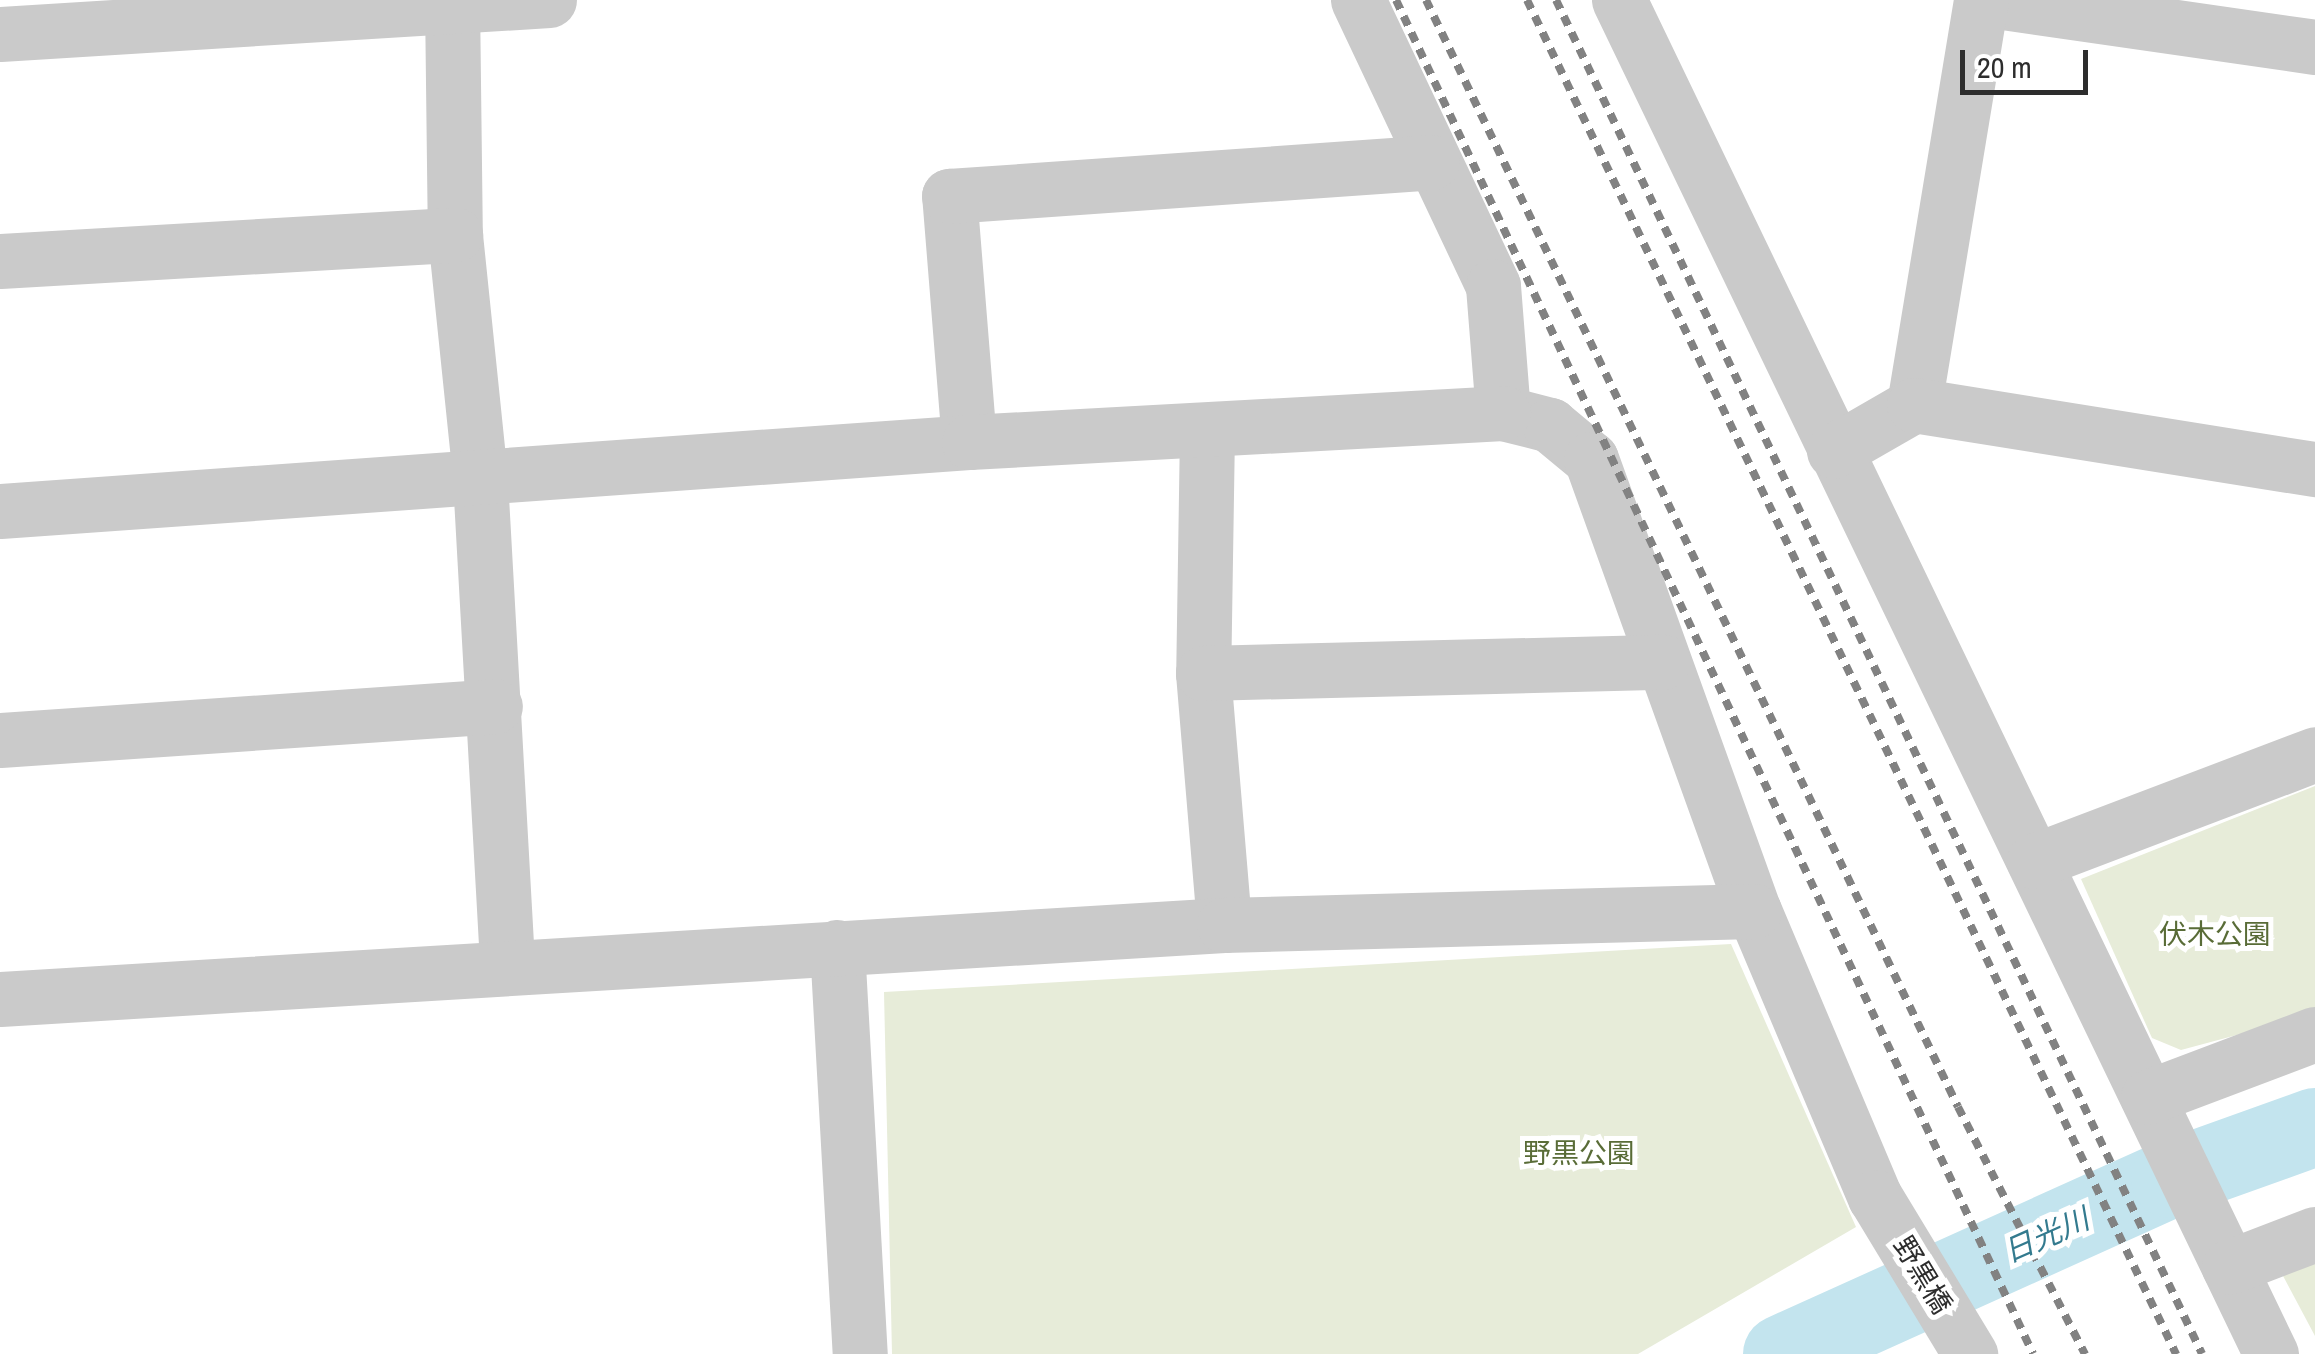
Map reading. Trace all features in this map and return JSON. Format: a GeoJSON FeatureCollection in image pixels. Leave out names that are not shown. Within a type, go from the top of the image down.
{"type":"FeatureCollection","features":[{"type":"Feature","properties":{"kind":"street"},"geometry":{"type":"LineString","coordinates":[[0,34],[549,0]]}},
{"type":"Feature","properties":{"kind":"street"},"geometry":{"type":"LineString","coordinates":[[1358,0],[1493,286],[1503,414]]}},
{"type":"Feature","properties":{"kind":"street"},"geometry":{"type":"LineString","coordinates":[[1619,0],[2271,1354]]}},
{"type":"Feature","properties":{"kind":"street"},"geometry":{"type":"LineString","coordinates":[[1914,405],[1981,0]]}},
{"type":"Feature","properties":{"kind":"street"},"geometry":{"type":"LineString","coordinates":[[1990,0],[2315,47]]}},
{"type":"Feature","properties":{"kind":"street"},"geometry":{"type":"LineString","coordinates":[[453,3],[455,235],[480,479],[507,965]]}},
{"type":"Feature","properties":{"kind":"street"},"geometry":{"type":"LineString","coordinates":[[969,442],[949,196],[1432,162]]}},
{"type":"Feature","properties":{"kind":"street"},"geometry":{"type":"LineString","coordinates":[[0,260],[455,235]]}},
{"type":"Feature","properties":{"kind":"street"},"geometry":{"type":"LineString","coordinates":[[1834,451],[1914,405],[2315,469]]}},
{"type":"Feature","properties":{"kind":"street","name":"野黒橋"},"geometry":{"type":"LineString","coordinates":[[0,511],[969,442],[1503,414],[1550,425],[1590,459],[1754,912],[1875,1196],[1970,1354]]}},
{"type":"Feature","properties":{"kind":"street"},"geometry":{"type":"LineString","coordinates":[[1207,430],[1203,673],[1224,925]]}},
{"type":"Feature","properties":{"kind":"street"},"geometry":{"type":"LineString","coordinates":[[1203,673],[1663,662]]}},
{"type":"Feature","properties":{"kind":"street"},"geometry":{"type":"LineString","coordinates":[[0,740],[495,706]]}},
{"type":"Feature","properties":{"kind":"street"},"geometry":{"type":"LineString","coordinates":[[2034,862],[2315,754]]}},
{"type":"Feature","properties":{"kind":"street"},"geometry":{"type":"LineString","coordinates":[[0,999],[507,965],[1224,925],[1754,912]]}},
{"type":"Feature","properties":{"kind":"street"},"geometry":{"type":"LineString","coordinates":[[837,946],[860,1354]]}},
{"type":"Feature","properties":{"kind":"street"},"geometry":{"type":"LineString","coordinates":[[2151,1104],[2315,1034]]}},
{"type":"Feature","properties":{"kind":"street"},"geometry":{"type":"LineString","coordinates":[[2225,1258],[2315,1234]]}},
{"type":"Feature","properties":{"kind":"green space","name":"伏木公園"},"geometry":{"type":"Polygon","coordinates":[[[2315,786],[2315,1014],[2181,1050],[2152,1038],[2081,879],[2315,786]]]}},
{"type":"Feature","properties":{"kind":"green space","name":"野黒公園"},"geometry":{"type":"Polygon","coordinates":[[[1731,944],[1856,1227],[1638,1354],[892,1354],[884,992],[1731,944]]]}},
{"type":"Feature","properties":{"kind":"green space"},"geometry":{"type":"Polygon","coordinates":[[[2315,1262],[2315,1336],[2282,1274],[2315,1262]]]}},
{"type":"Feature","properties":{"kind":"waterway","name":"日光川"},"geometry":{"type":"LineString","coordinates":[[1782,1354],[2170,1179],[2315,1127]]}},
{"type":"Feature","properties":{"kind":"railway"},"geometry":{"type":"LineString","coordinates":[[1396,0],[2033,1354]]}},
{"type":"Feature","properties":{"kind":"railway"},"geometry":{"type":"LineString","coordinates":[[1426,0],[1958,1107],[2085,1354]]}},
{"type":"Feature","properties":{"kind":"railway"},"geometry":{"type":"LineString","coordinates":[[1527,0],[2176,1354]]}},
{"type":"Feature","properties":{"kind":"railway"},"geometry":{"type":"LineString","coordinates":[[1556,0],[2202,1354]]}}]}
